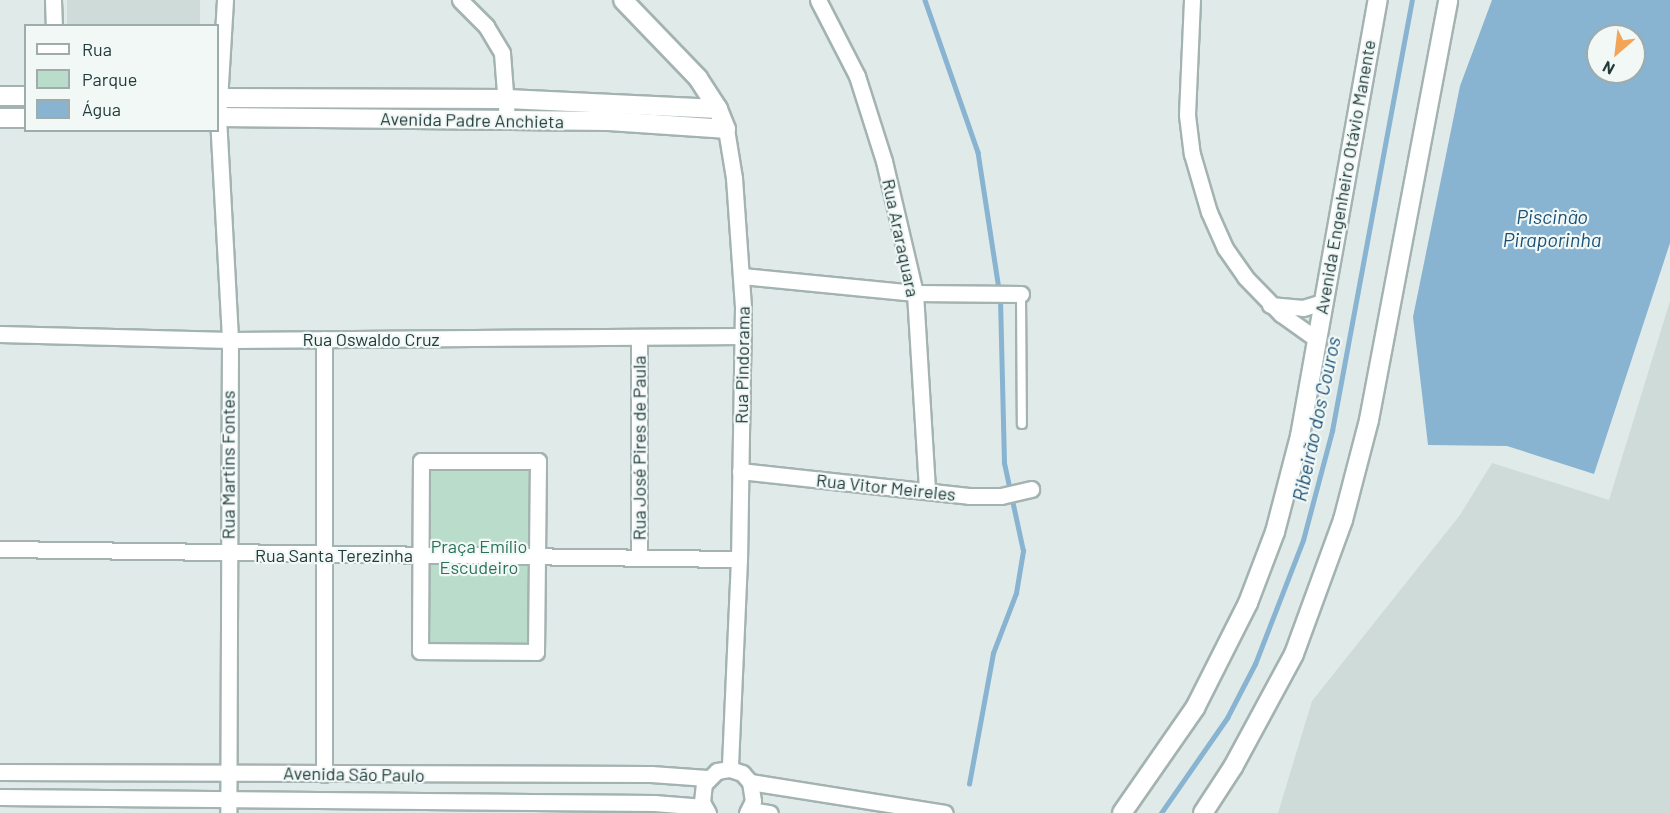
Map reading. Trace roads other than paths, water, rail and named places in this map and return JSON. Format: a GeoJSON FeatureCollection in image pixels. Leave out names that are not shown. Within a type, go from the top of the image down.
{"type":"FeatureCollection","features":[{"type":"Feature","properties":{"kind":"main road","name":"Rua Pindorama"},"geometry":{"type":"LineString","coordinates":[[623,0],[698,78],[718,109],[726,129]]}},
{"type":"Feature","properties":{"kind":"main road","name":"Avenida Engenheiro Otávio Manente"},"geometry":{"type":"LineString","coordinates":[[1122,813],[1195,708],[1263,568],[1290,483],[1378,0]]}},
{"type":"Feature","properties":{"kind":"main road"},"geometry":{"type":"LineString","coordinates":[[1203,813],[1239,757],[1294,654],[1343,520],[1369,420],[1448,0]]}},
{"type":"Feature","properties":{"kind":"main road"},"geometry":{"type":"LineString","coordinates":[[0,96],[24,96]]}},
{"type":"Feature","properties":{"kind":"main road","name":"Avenida Padre Anchieta"},"geometry":{"type":"LineString","coordinates":[[219,98],[507,99],[718,109]]}},
{"type":"Feature","properties":{"kind":"main road","name":"Avenida Padre Anchieta"},"geometry":{"type":"LineString","coordinates":[[219,117],[609,121],[726,129]]}},
{"type":"Feature","properties":{"kind":"main road"},"geometry":{"type":"LineString","coordinates":[[0,118],[24,118]]}},
{"type":"Feature","properties":{"kind":"street"},"geometry":{"type":"LineString","coordinates":[[53,0],[54,24]]}},
{"type":"Feature","properties":{"kind":"street"},"geometry":{"type":"LineString","coordinates":[[219,84],[225,0]]}},
{"type":"Feature","properties":{"kind":"street"},"geometry":{"type":"LineString","coordinates":[[460,0],[498,44],[505,63],[507,120]]}},
{"type":"Feature","properties":{"kind":"street","name":"Rua Araraquara"},"geometry":{"type":"LineString","coordinates":[[818,0],[857,76],[884,161],[915,293],[927,490]]}},
{"type":"Feature","properties":{"kind":"street"},"geometry":{"type":"LineString","coordinates":[[1192,0],[1187,115],[1198,177],[1216,230],[1232,260],[1270,304],[1316,339]]}},
{"type":"Feature","properties":{"kind":"street","name":"Rua Pindorama"},"geometry":{"type":"LineString","coordinates":[[726,129],[742,276],[743,336],[739,559],[730,770]]}},
{"type":"Feature","properties":{"kind":"street","name":"Rua Martins Fontes"},"geometry":{"type":"LineString","coordinates":[[219,132],[230,340],[228,554],[230,772],[228,806]]}},
{"type":"Feature","properties":{"kind":"street"},"geometry":{"type":"LineString","coordinates":[[742,276],[915,293],[1016,294]]}},
{"type":"Feature","properties":{"kind":"street"},"geometry":{"type":"LineString","coordinates":[[1270,304],[1303,308],[1323,302]]}},
{"type":"Feature","properties":{"kind":"street","name":"Rua Oswaldo Cruz"},"geometry":{"type":"LineString","coordinates":[[0,334],[230,340],[743,336]]}},
{"type":"Feature","properties":{"kind":"street","name":"Rua José Pires de Paula"},"geometry":{"type":"LineString","coordinates":[[639,338],[639,558]]}},
{"type":"Feature","properties":{"kind":"street"},"geometry":{"type":"LineString","coordinates":[[324,339],[326,555],[324,774]]}},
{"type":"Feature","properties":{"kind":"street"},"geometry":{"type":"LineString","coordinates":[[421,461],[536,461],[539,557],[536,652],[424,653],[420,651],[420,555],[421,461]]}},
{"type":"Feature","properties":{"kind":"street","name":"Rua Vitor Meireles"},"geometry":{"type":"LineString","coordinates":[[740,471],[1000,496],[1026,491]]}},
{"type":"Feature","properties":{"kind":"street","name":"Rua Santa Terezinha"},"geometry":{"type":"LineString","coordinates":[[0,549],[228,554],[739,559]]}},
{"type":"Feature","properties":{"kind":"street"},"geometry":{"type":"LineString","coordinates":[[706,810],[702,789],[707,778],[730,770],[742,773],[750,782],[753,801],[748,811],[770,813]]}},
{"type":"Feature","properties":{"kind":"street","name":"Avenida São Paulo"},"geometry":{"type":"LineString","coordinates":[[0,772],[230,772],[469,776],[651,774],[707,778]]}},
{"type":"Feature","properties":{"kind":"street"},"geometry":{"type":"LineString","coordinates":[[110,772],[112,798]]}},
{"type":"Feature","properties":{"kind":"street"},"geometry":{"type":"LineString","coordinates":[[469,776],[469,802]]}},
{"type":"Feature","properties":{"kind":"street"},"geometry":{"type":"LineString","coordinates":[[750,782],[945,813]]}},
{"type":"Feature","properties":{"kind":"street","name":"Avenida São Paulo"},"geometry":{"type":"LineString","coordinates":[[0,797],[112,798],[228,806],[469,802],[706,810]]}},
{"type":"Feature","properties":{"kind":"lane"},"geometry":{"type":"LineString","coordinates":[[1016,294],[1022,424]]}},
{"type":"Feature","properties":{"kind":"water","name":"Piscinão Piraporinha"},"geometry":{"type":"Polygon","coordinates":[[[1492,0],[1670,0],[1670,243],[1594,474],[1507,446],[1428,445],[1413,317],[1460,86],[1492,0]]]}},
{"type":"Feature","properties":{"kind":"waterway"},"geometry":{"type":"LineString","coordinates":[[925,0],[978,152],[999,290]]}},
{"type":"Feature","properties":{"kind":"waterway","name":"Ribeirão dos Couros"},"geometry":{"type":"LineString","coordinates":[[1161,813],[1227,718],[1255,664],[1303,540],[1332,431],[1412,0]]}},
{"type":"Feature","properties":{"kind":"waterway"},"geometry":{"type":"LineString","coordinates":[[969,784],[993,653],[1016,593],[1023,551],[1004,463],[1000,298]]}},
{"type":"Feature","properties":{"kind":"park label","name":"Praça Emílio Escudeiro"},"geometry":{"type":"Point","coordinates":[479,557]}}]}
